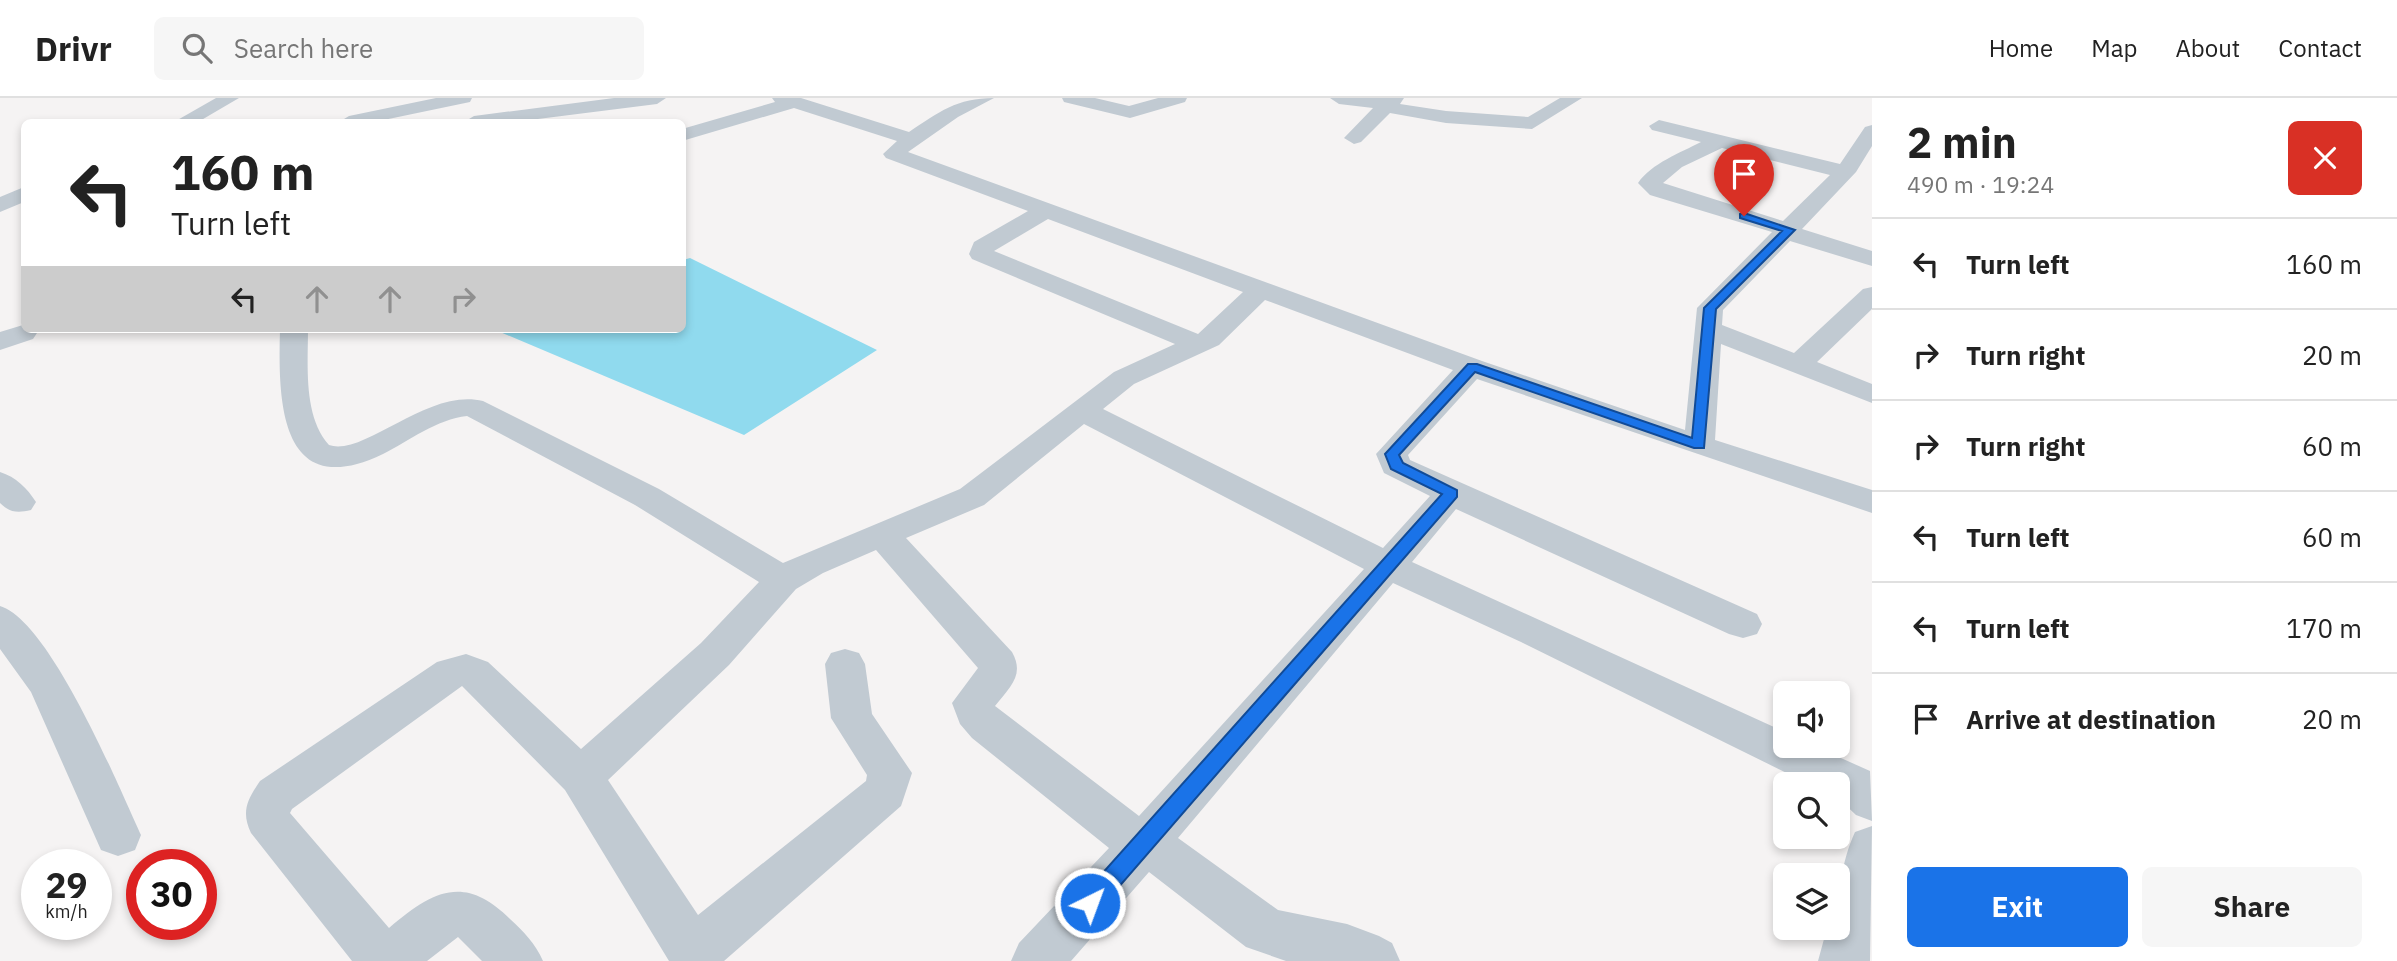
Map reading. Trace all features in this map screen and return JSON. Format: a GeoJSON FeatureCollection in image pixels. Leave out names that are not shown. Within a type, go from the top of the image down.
{"type":"FeatureCollection","features":[{"type":"Feature","properties":{"kind":"street"},"geometry":{"type":"LineString","coordinates":[[190,119],[230,98]]}},
{"type":"Feature","properties":{"kind":"street"},"geometry":{"type":"LineString","coordinates":[[363,119],[463,98]]}},
{"type":"Feature","properties":{"kind":"street"},"geometry":{"type":"LineString","coordinates":[[486,119],[548,104],[657,98]]}},
{"type":"Feature","properties":{"kind":"street"},"geometry":{"type":"LineString","coordinates":[[985,98],[951,113],[893,153],[1472,367],[1872,502]]}},
{"type":"Feature","properties":{"kind":"street"},"geometry":{"type":"LineString","coordinates":[[1072,98],[1130,112],[1178,98]]}},
{"type":"Feature","properties":{"kind":"street"},"geometry":{"type":"LineString","coordinates":[[1339,98],[1390,103],[1446,117],[1532,123],[1573,98]]}},
{"type":"Feature","properties":{"kind":"street"},"geometry":{"type":"LineString","coordinates":[[686,134],[788,100],[912,139]]}},
{"type":"Feature","properties":{"kind":"street"},"geometry":{"type":"LineString","coordinates":[[1354,138],[1390,103]]}},
{"type":"Feature","properties":{"kind":"street"},"geometry":{"type":"LineString","coordinates":[[1659,126],[1845,172]]}},
{"type":"Feature","properties":{"kind":"street"},"geometry":{"type":"LineString","coordinates":[[1699,445],[1710,308],[1845,172],[1872,131]]}},
{"type":"Feature","properties":{"kind":"street"},"geometry":{"type":"LineString","coordinates":[[1720,141],[1675,163],[1649,183],[1658,190],[1872,259]]}},
{"type":"Feature","properties":{"kind":"street"},"geometry":{"type":"LineString","coordinates":[[0,186],[21,191]]}},
{"type":"Feature","properties":{"kind":"street"},"geometry":{"type":"LineString","coordinates":[[0,205],[21,194]]}},
{"type":"Feature","properties":{"kind":"street"},"geometry":{"type":"LineString","coordinates":[[1045,211],[983,247],[981,254],[1198,344]]}},
{"type":"Feature","properties":{"kind":"street"},"geometry":{"type":"LineString","coordinates":[[581,777],[715,654],[783,580],[810,564],[972,497],[1124,378],[1209,339],[1261,289]]}},
{"type":"Feature","properties":{"kind":"street"},"geometry":{"type":"LineString","coordinates":[[1799,364],[1872,295]]}},
{"type":"Feature","properties":{"kind":"street"},"geometry":{"type":"LineString","coordinates":[[1708,329],[1872,394]]}},
{"type":"Feature","properties":{"kind":"street"},"geometry":{"type":"LineString","coordinates":[[294,333],[295,409],[312,449],[320,454],[332,457],[358,452],[451,409],[472,407],[647,497],[783,580]]}},
{"type":"Feature","properties":{"kind":"street"},"geometry":{"type":"LineString","coordinates":[[1472,367],[1392,454],[1396,466],[1743,624]]}},
{"type":"Feature","properties":{"kind":"street"},"geometry":{"type":"LineString","coordinates":[[1080,410],[1388,566],[1535,632],[1854,785],[1872,801]]}},
{"type":"Feature","properties":{"kind":"street"},"geometry":{"type":"LineString","coordinates":[[1037,961],[1144,844],[1451,493]]}},
{"type":"Feature","properties":{"kind":"street"},"geometry":{"type":"LineString","coordinates":[[883,535],[998,663],[999,672],[973,704],[975,712],[987,726],[1264,930],[1283,938],[1350,947],[1374,961]]}},
{"type":"Feature","properties":{"kind":"street"},"geometry":{"type":"LineString","coordinates":[[0,620],[48,684],[118,835]]}},
{"type":"Feature","properties":{"kind":"street"},"geometry":{"type":"LineString","coordinates":[[384,961],[267,819],[268,807],[276,795],[452,673],[466,670],[474,673],[581,777],[695,956],[886,792],[890,773],[852,719],[845,664]]}},
{"type":"Feature","properties":{"kind":"street"},"geometry":{"type":"LineString","coordinates":[[1844,961],[1872,847]]}},
{"type":"Feature","properties":{"kind":"street"},"geometry":{"type":"LineString","coordinates":[[390,961],[442,917],[457,912],[469,916],[517,961]]}},
{"type":"Feature","properties":{"kind":"water"},"geometry":{"type":"Polygon","coordinates":[[[690,258],[877,350],[744,435],[502,333],[686,333],[686,259],[690,258]]]}},
{"type":"Feature","properties":{"kind":"route"},"geometry":{"type":"LineString","coordinates":[[1090,903],[1181,803],[1451,493],[1396,466],[1392,454],[1472,367],[1699,445],[1710,308],[1789,230],[1744,216]]}}]}
